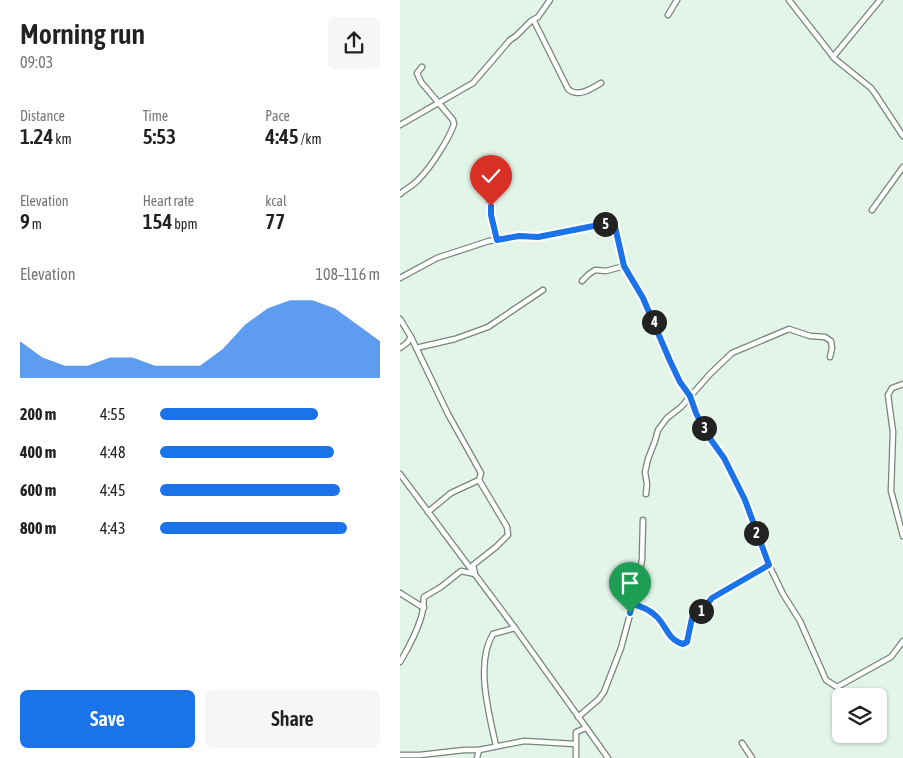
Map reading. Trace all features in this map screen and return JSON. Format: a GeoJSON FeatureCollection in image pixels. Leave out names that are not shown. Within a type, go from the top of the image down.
{"type":"FeatureCollection","features":[{"type":"Feature","properties":{"kind":"street"},"geometry":{"type":"LineString","coordinates":[[400,125],[473,84],[510,40],[531,21],[534,21],[546,8],[550,0]]}},
{"type":"Feature","properties":{"kind":"street"},"geometry":{"type":"LineString","coordinates":[[668,16],[677,0]]}},
{"type":"Feature","properties":{"kind":"street"},"geometry":{"type":"LineString","coordinates":[[789,0],[833,57],[871,88],[903,136]]}},
{"type":"Feature","properties":{"kind":"street"},"geometry":{"type":"LineString","coordinates":[[833,57],[880,0]]}},
{"type":"Feature","properties":{"kind":"street"},"geometry":{"type":"LineString","coordinates":[[534,21],[568,89],[577,93],[601,84]]}},
{"type":"Feature","properties":{"kind":"street"},"geometry":{"type":"LineString","coordinates":[[400,194],[425,172],[444,145],[453,128],[453,120],[421,82],[417,73],[422,67]]}},
{"type":"Feature","properties":{"kind":"street"},"geometry":{"type":"LineString","coordinates":[[872,210],[903,167]]}},
{"type":"Feature","properties":{"kind":"street"},"geometry":{"type":"LineString","coordinates":[[489,191],[491,215],[497,240]]}},
{"type":"Feature","properties":{"kind":"street"},"geometry":{"type":"LineString","coordinates":[[400,278],[437,258],[497,240],[519,236],[538,237],[614,222],[624,266],[643,298],[670,361],[680,382],[690,396],[706,433],[724,458],[745,500],[769,565],[783,594],[800,621],[819,667],[829,684],[837,687],[883,663],[891,657],[903,641]]}},
{"type":"Feature","properties":{"kind":"street"},"geometry":{"type":"LineString","coordinates":[[582,281],[595,270],[606,272],[624,266]]}},
{"type":"Feature","properties":{"kind":"street"},"geometry":{"type":"LineString","coordinates":[[407,344],[415,346],[455,339],[488,327],[542,290]]}},
{"type":"Feature","properties":{"kind":"street"},"geometry":{"type":"LineString","coordinates":[[400,319],[411,337],[448,414],[481,473],[479,480],[508,531],[505,539],[473,565],[475,574]]}},
{"type":"Feature","properties":{"kind":"street"},"geometry":{"type":"LineString","coordinates":[[646,494],[645,472],[658,430],[667,418],[732,354],[789,329],[810,336],[825,337],[830,341],[832,348],[830,357]]}},
{"type":"Feature","properties":{"kind":"street"},"geometry":{"type":"LineString","coordinates":[[400,348],[407,344],[411,337]]}},
{"type":"Feature","properties":{"kind":"street"},"geometry":{"type":"LineString","coordinates":[[903,384],[892,388],[888,395],[893,432],[891,491],[903,536]]}},
{"type":"Feature","properties":{"kind":"street"},"geometry":{"type":"LineString","coordinates":[[400,474],[515,628],[608,758]]}},
{"type":"Feature","properties":{"kind":"street"},"geometry":{"type":"LineString","coordinates":[[428,512],[450,493],[479,480]]}},
{"type":"Feature","properties":{"kind":"street"},"geometry":{"type":"LineString","coordinates":[[578,717],[599,699],[604,692],[621,648],[642,560],[643,520]]}},
{"type":"Feature","properties":{"kind":"street"},"geometry":{"type":"LineString","coordinates":[[632,604],[640,606],[657,617],[668,635],[677,643],[683,644],[687,642],[692,618],[712,598],[769,565]]}},
{"type":"Feature","properties":{"kind":"street"},"geometry":{"type":"LineString","coordinates":[[400,662],[417,628],[424,608],[422,603],[424,597],[462,572],[475,574]]}},
{"type":"Feature","properties":{"kind":"street"},"geometry":{"type":"LineString","coordinates":[[400,592],[424,608]]}},
{"type":"Feature","properties":{"kind":"street"},"geometry":{"type":"LineString","coordinates":[[496,746],[488,708],[485,658],[488,642],[493,634],[515,628]]}},
{"type":"Feature","properties":{"kind":"street"},"geometry":{"type":"LineString","coordinates":[[576,758],[576,732],[586,728]]}},
{"type":"Feature","properties":{"kind":"street"},"geometry":{"type":"LineString","coordinates":[[400,755],[479,750],[524,741],[576,744]]}},
{"type":"Feature","properties":{"kind":"street"},"geometry":{"type":"LineString","coordinates":[[742,743],[752,758]]}},
{"type":"Feature","properties":{"kind":"street"},"geometry":{"type":"LineString","coordinates":[[477,758],[479,750]]}},
{"type":"Feature","properties":{"kind":"route"},"geometry":{"type":"LineString","coordinates":[[491,206],[491,215],[497,240],[519,236],[538,237],[614,222],[624,266],[631,281],[643,298],[670,361],[680,382],[690,396],[706,433],[724,458],[745,500],[769,565],[712,598],[692,618],[687,642],[683,644],[677,643],[668,635],[657,617],[640,606],[632,604],[630,613]]}}]}
